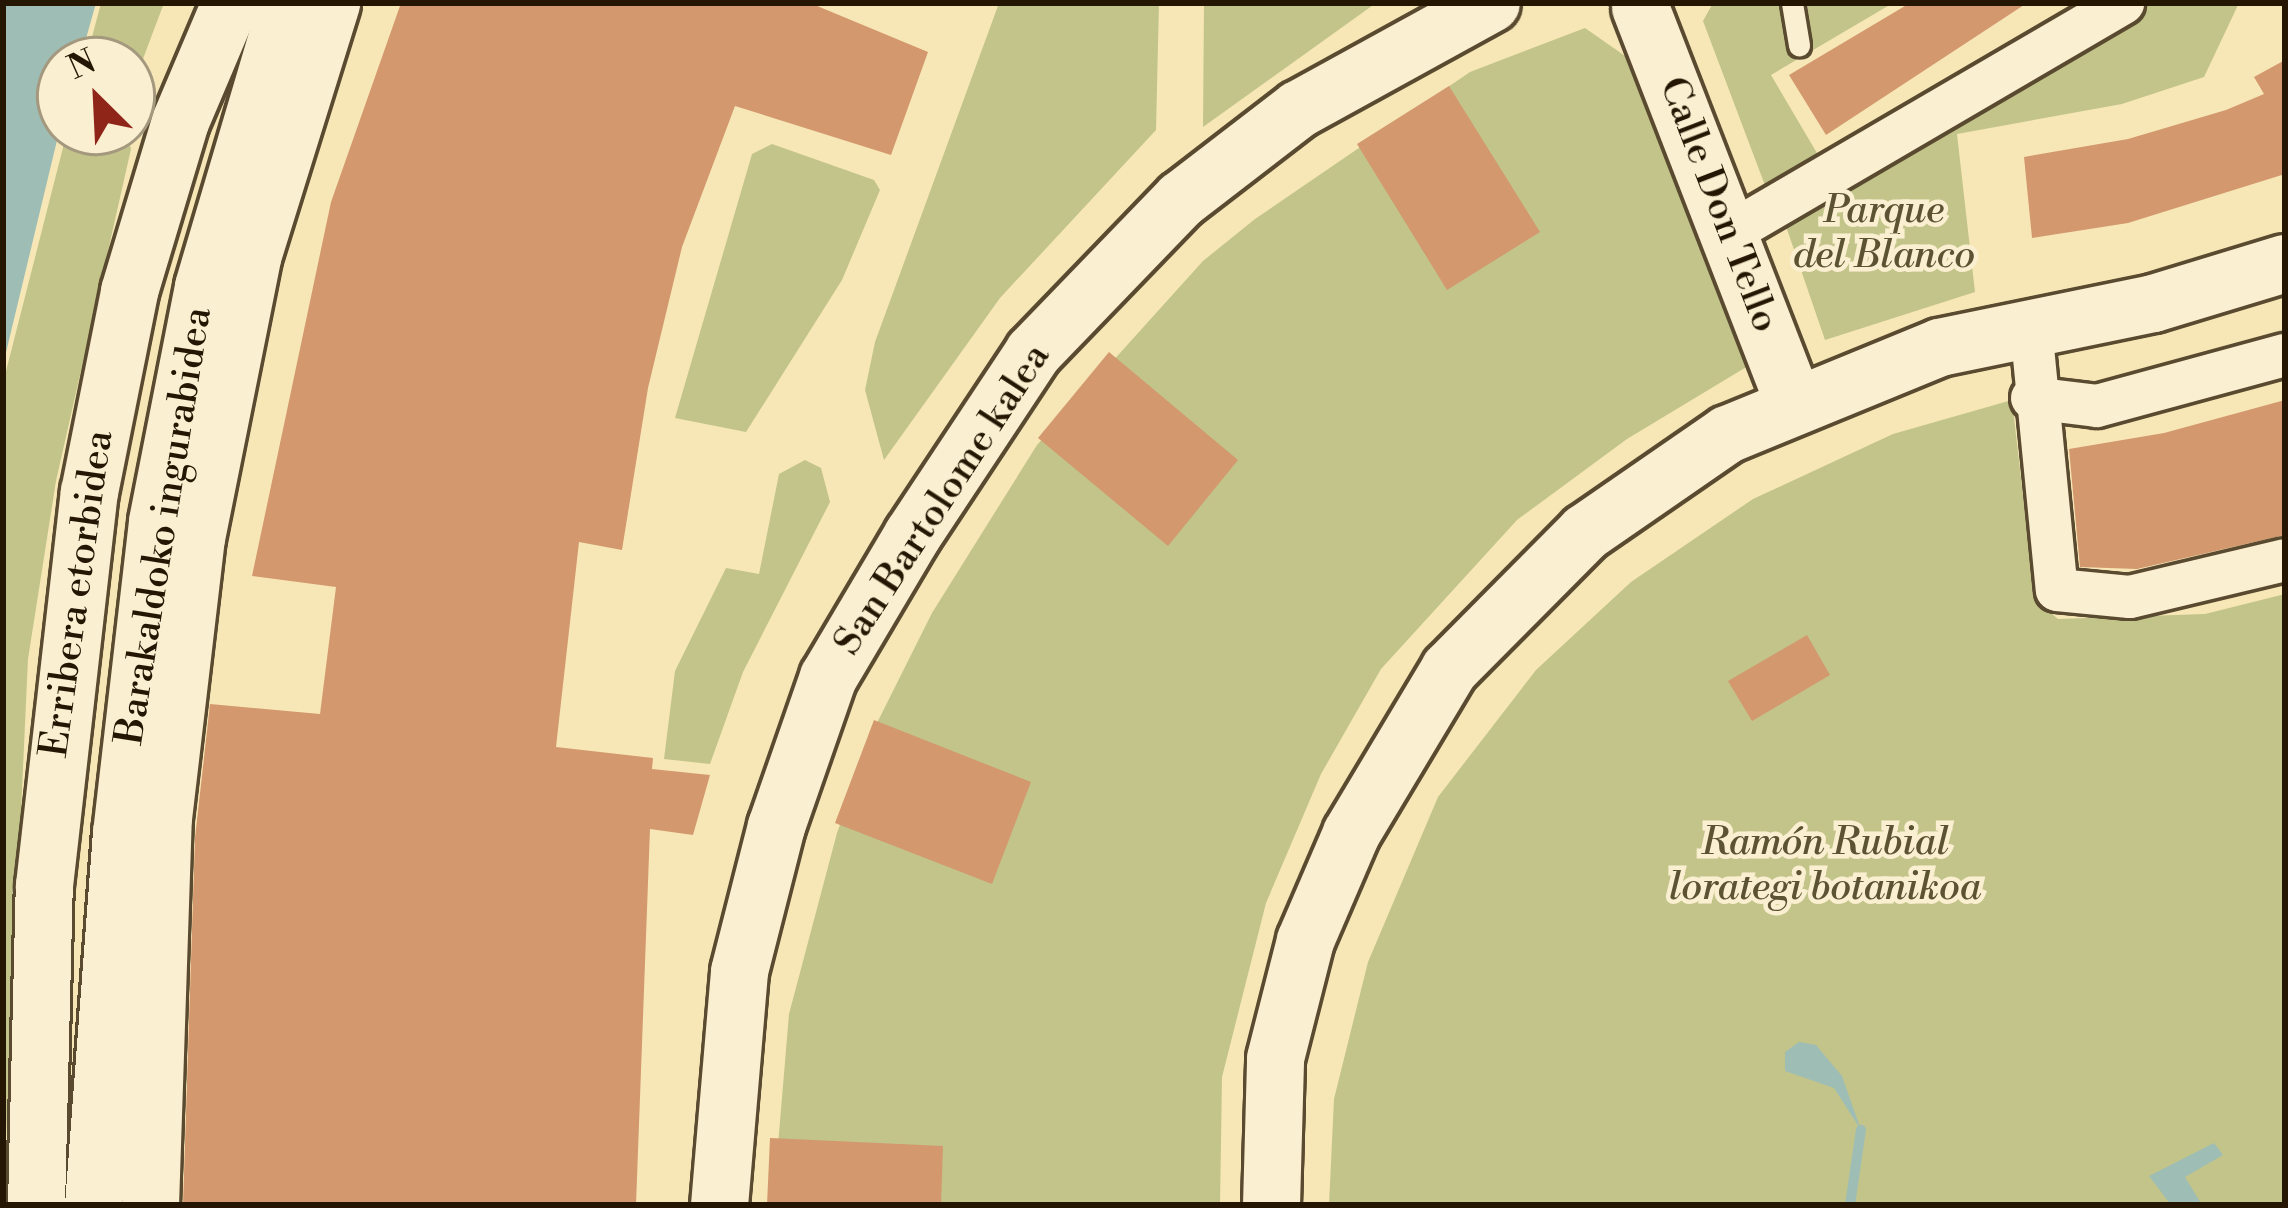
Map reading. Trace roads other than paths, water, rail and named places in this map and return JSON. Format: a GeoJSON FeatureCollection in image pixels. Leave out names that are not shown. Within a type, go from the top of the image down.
{"type":"FeatureCollection","features":[{"type":"Feature","properties":{"kind":"street","name":"Erribera etorbidea"},"geometry":{"type":"LineString","coordinates":[[36,1205],[44,885],[85,514],[128,291],[180,121],[230,3]]}},
{"type":"Feature","properties":{"kind":"street","name":"Barakaldoko ingurabidea"},"geometry":{"type":"LineString","coordinates":[[83,1205],[70,1016],[87,764],[113,537],[159,296],[241,3]]}},
{"type":"Feature","properties":{"kind":"street","name":"Barakaldoko ingurabidea"},"geometry":{"type":"LineString","coordinates":[[94,1205],[121,833],[157,521],[202,286],[287,3]]}},
{"type":"Feature","properties":{"kind":"street"},"geometry":{"type":"LineString","coordinates":[[150,1205],[163,818],[216,417],[266,204],[331,3]]}},
{"type":"Feature","properties":{"kind":"street"},"geometry":{"type":"LineString","coordinates":[[1751,220],[2123,3]]}},
{"type":"Feature","properties":{"kind":"street","name":"Calle Don Tello"},"geometry":{"type":"LineString","coordinates":[[1647,4],[1751,220],[1807,398]]}},
{"type":"Feature","properties":{"kind":"street","name":"Calle Don Tello"},"geometry":{"type":"LineString","coordinates":[[1647,4],[1807,398]]}},
{"type":"Feature","properties":{"kind":"street","name":"San Bartolome kalea"},"geometry":{"type":"LineString","coordinates":[[719,1205],[735,992],[776,826],[828,677],[911,535],[1033,352],[1181,199],[1298,109],[1458,10]]}},
{"type":"Feature","properties":{"kind":"street"},"geometry":{"type":"LineString","coordinates":[[1271,1205],[1275,1058],[1305,940],[1394,751],[1449,668],[1585,532],[1727,434],[1939,347],[2176,297],[2285,263]]}},
{"type":"Feature","properties":{"kind":"street"},"geometry":{"type":"LineString","coordinates":[[2031,327],[2032,398],[2056,590],[2130,597],[2285,560]]}},
{"type":"Feature","properties":{"kind":"street"},"geometry":{"type":"LineString","coordinates":[[2032,398],[2097,406],[2285,355]]}},
{"type":"Feature","properties":{"kind":"street"},"geometry":{"type":"LineString","coordinates":[[157,521],[216,417]]}},
{"type":"Feature","properties":{"kind":"lane"},"geometry":{"type":"LineString","coordinates":[[1792,3],[1799,45]]}},
{"type":"Feature","properties":{"kind":"water"},"geometry":{"type":"Polygon","coordinates":[[[3,3],[96,3],[87,36],[36,36],[36,156],[53,156],[3,365],[3,3]]]}},
{"type":"Feature","properties":{"kind":"water"},"geometry":{"type":"Polygon","coordinates":[[[1799,1042],[1816,1045],[1842,1076],[1861,1130],[1834,1088],[1785,1071],[1785,1052],[1799,1042]]]}},
{"type":"Feature","properties":{"kind":"water"},"geometry":{"type":"Polygon","coordinates":[[[2214,1143],[2223,1155],[2185,1177],[2202,1205],[2171,1205],[2149,1176],[2214,1143]]]}},
{"type":"Feature","properties":{"kind":"waterway"},"geometry":{"type":"LineString","coordinates":[[1850,1205],[1861,1130]]}},
{"type":"Feature","properties":{"kind":"park label","name":"Parque del Blanco"},"geometry":{"type":"Point","coordinates":[1884,234]}},
{"type":"Feature","properties":{"kind":"park label","name":"Ramón Rubial lorategi botanikoa"},"geometry":{"type":"Point","coordinates":[1825,866]}}]}
